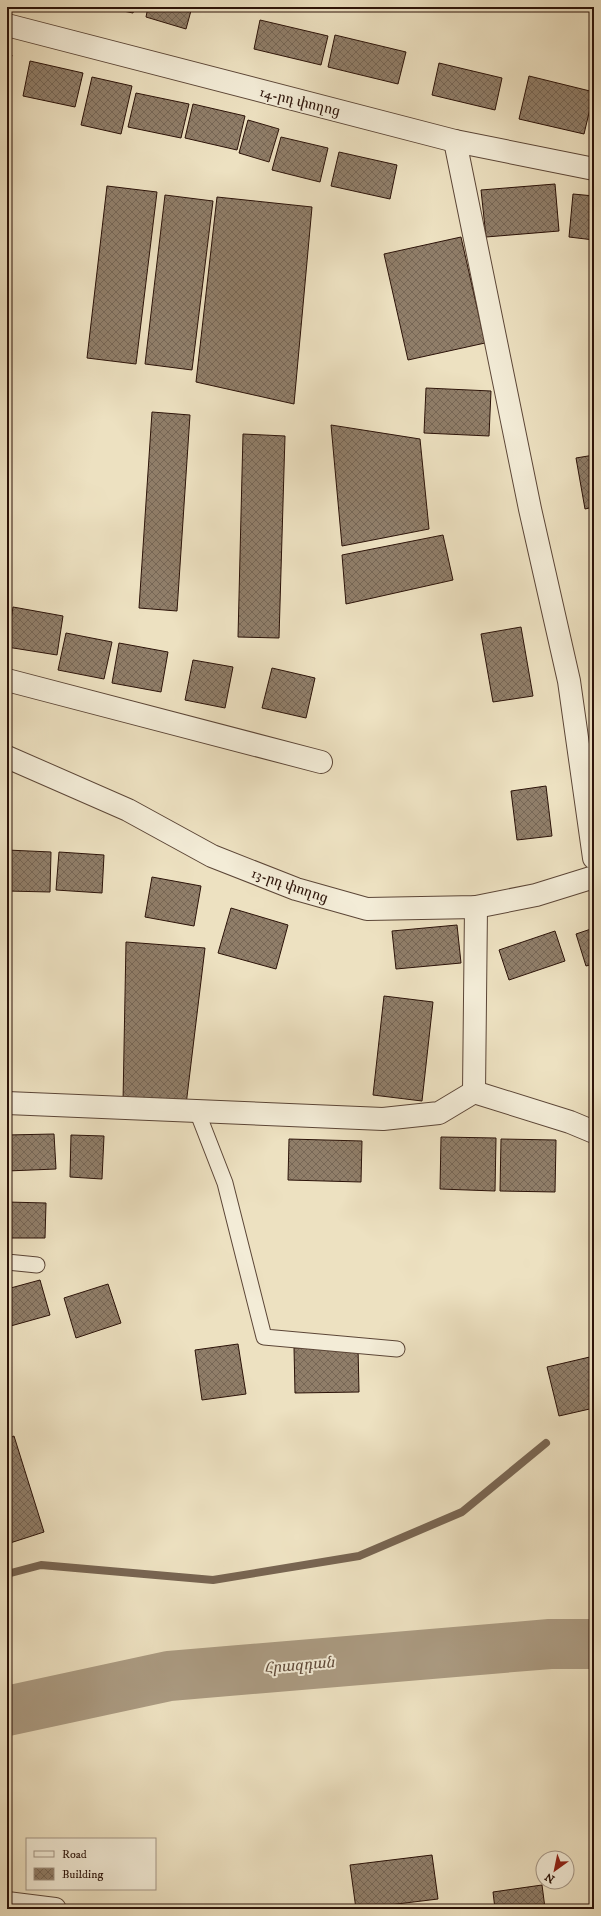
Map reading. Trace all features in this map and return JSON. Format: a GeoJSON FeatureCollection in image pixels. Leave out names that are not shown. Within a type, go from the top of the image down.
{"type":"FeatureCollection","features":[{"type":"Feature","properties":{"kind":"street","name":"14-րդ փողոց"},"geometry":{"type":"LineString","coordinates":[[7,25],[454,141],[594,169]]}},
{"type":"Feature","properties":{"kind":"street"},"geometry":{"type":"LineString","coordinates":[[454,141],[530,509],[569,680],[594,858]]}},
{"type":"Feature","properties":{"kind":"street"},"geometry":{"type":"LineString","coordinates":[[7,680],[320,762]]}},
{"type":"Feature","properties":{"kind":"street","name":"13-րդ փողոց"},"geometry":{"type":"LineString","coordinates":[[7,757],[128,810],[212,856],[296,889],[367,910],[476,907],[536,895],[594,877]]}},
{"type":"Feature","properties":{"kind":"street"},"geometry":{"type":"LineString","coordinates":[[474,1092],[476,907]]}},
{"type":"Feature","properties":{"kind":"street"},"geometry":{"type":"LineString","coordinates":[[7,1103],[383,1119],[439,1113],[474,1092],[570,1122],[594,1132]]}},
{"type":"Feature","properties":{"kind":"street"},"geometry":{"type":"LineString","coordinates":[[7,1903],[55,1909]]}},
{"type":"Feature","properties":{"kind":"lane"},"geometry":{"type":"LineString","coordinates":[[197,1111],[225,1183],[264,1337],[397,1349]]}},
{"type":"Feature","properties":{"kind":"lane"},"geometry":{"type":"LineString","coordinates":[[7,1262],[37,1266]]}},
{"type":"Feature","properties":{"kind":"building"},"geometry":{"type":"Polygon","coordinates":[[[104,7],[135,7],[133,13],[104,7]]]}},
{"type":"Feature","properties":{"kind":"building"},"geometry":{"type":"Polygon","coordinates":[[[148,7],[192,7],[186,29],[146,17],[148,7]]]}},
{"type":"Feature","properties":{"kind":"building"},"geometry":{"type":"Polygon","coordinates":[[[260,20],[328,36],[321,65],[254,49],[260,20]]]}},
{"type":"Feature","properties":{"kind":"building"},"geometry":{"type":"Polygon","coordinates":[[[335,35],[406,52],[398,84],[328,67],[335,35]]]}},
{"type":"Feature","properties":{"kind":"building"},"geometry":{"type":"Polygon","coordinates":[[[7,54],[12,55],[7,74],[7,54]]]}},
{"type":"Feature","properties":{"kind":"building"},"geometry":{"type":"Polygon","coordinates":[[[30,61],[83,73],[75,107],[23,96],[30,61]]]}},
{"type":"Feature","properties":{"kind":"building"},"geometry":{"type":"Polygon","coordinates":[[[439,63],[502,78],[495,110],[432,95],[439,63]]]}},
{"type":"Feature","properties":{"kind":"building"},"geometry":{"type":"Polygon","coordinates":[[[529,76],[594,92],[584,134],[519,119],[529,76]]]}},
{"type":"Feature","properties":{"kind":"building"},"geometry":{"type":"Polygon","coordinates":[[[92,77],[132,86],[121,134],[81,125],[92,77]]]}},
{"type":"Feature","properties":{"kind":"building"},"geometry":{"type":"Polygon","coordinates":[[[136,93],[189,104],[181,138],[128,127],[136,93]]]}},
{"type":"Feature","properties":{"kind":"building"},"geometry":{"type":"Polygon","coordinates":[[[193,104],[245,116],[237,150],[185,138],[193,104]]]}},
{"type":"Feature","properties":{"kind":"building"},"geometry":{"type":"Polygon","coordinates":[[[248,120],[279,129],[269,162],[239,153],[248,120]]]}},
{"type":"Feature","properties":{"kind":"building"},"geometry":{"type":"Polygon","coordinates":[[[281,137],[328,148],[320,182],[272,170],[281,137]]]}},
{"type":"Feature","properties":{"kind":"building"},"geometry":{"type":"Polygon","coordinates":[[[339,152],[397,165],[390,199],[331,186],[339,152]]]}},
{"type":"Feature","properties":{"kind":"building"},"geometry":{"type":"Polygon","coordinates":[[[555,184],[559,231],[486,237],[481,190],[555,184]]]}},
{"type":"Feature","properties":{"kind":"building"},"geometry":{"type":"Polygon","coordinates":[[[107,186],[157,192],[136,364],[87,358],[107,186]]]}},
{"type":"Feature","properties":{"kind":"building"},"geometry":{"type":"Polygon","coordinates":[[[573,194],[594,196],[594,240],[569,237],[573,194]]]}},
{"type":"Feature","properties":{"kind":"building"},"geometry":{"type":"Polygon","coordinates":[[[165,195],[213,201],[192,370],[145,364],[165,195]]]}},
{"type":"Feature","properties":{"kind":"building"},"geometry":{"type":"Polygon","coordinates":[[[217,197],[312,207],[294,404],[196,382],[217,197]]]}},
{"type":"Feature","properties":{"kind":"building"},"geometry":{"type":"Polygon","coordinates":[[[461,237],[485,343],[408,360],[384,254],[461,237]]]}},
{"type":"Feature","properties":{"kind":"building"},"geometry":{"type":"Polygon","coordinates":[[[426,388],[491,391],[489,436],[424,433],[426,388]]]}},
{"type":"Feature","properties":{"kind":"building"},"geometry":{"type":"Polygon","coordinates":[[[152,412],[190,415],[177,611],[139,608],[152,412]]]}},
{"type":"Feature","properties":{"kind":"building"},"geometry":{"type":"Polygon","coordinates":[[[331,425],[420,439],[429,529],[342,546],[331,425]]]}},
{"type":"Feature","properties":{"kind":"building"},"geometry":{"type":"Polygon","coordinates":[[[243,434],[285,436],[279,638],[238,637],[243,434]]]}},
{"type":"Feature","properties":{"kind":"building"},"geometry":{"type":"Polygon","coordinates":[[[594,455],[594,507],[585,509],[576,458],[594,455]]]}},
{"type":"Feature","properties":{"kind":"building"},"geometry":{"type":"Polygon","coordinates":[[[443,535],[453,580],[346,604],[342,555],[443,535]]]}},
{"type":"Feature","properties":{"kind":"building"},"geometry":{"type":"Polygon","coordinates":[[[13,607],[63,616],[57,655],[7,647],[13,607]]]}},
{"type":"Feature","properties":{"kind":"building"},"geometry":{"type":"Polygon","coordinates":[[[521,627],[533,696],[493,702],[481,634],[521,627]]]}},
{"type":"Feature","properties":{"kind":"building"},"geometry":{"type":"Polygon","coordinates":[[[66,633],[112,642],[104,679],[58,670],[66,633]]]}},
{"type":"Feature","properties":{"kind":"building"},"geometry":{"type":"Polygon","coordinates":[[[119,643],[168,652],[161,692],[112,683],[119,643]]]}},
{"type":"Feature","properties":{"kind":"building"},"geometry":{"type":"Polygon","coordinates":[[[193,660],[233,667],[225,708],[185,700],[193,660]]]}},
{"type":"Feature","properties":{"kind":"building"},"geometry":{"type":"Polygon","coordinates":[[[272,668],[315,678],[306,718],[262,708],[272,668]]]}},
{"type":"Feature","properties":{"kind":"building"},"geometry":{"type":"Polygon","coordinates":[[[546,786],[552,836],[517,840],[511,791],[546,786]]]}},
{"type":"Feature","properties":{"kind":"building"},"geometry":{"type":"Polygon","coordinates":[[[7,850],[51,852],[50,892],[7,891],[7,850]]]}},
{"type":"Feature","properties":{"kind":"building"},"geometry":{"type":"Polygon","coordinates":[[[59,852],[104,855],[102,893],[56,890],[59,852]]]}},
{"type":"Feature","properties":{"kind":"building"},"geometry":{"type":"Polygon","coordinates":[[[152,877],[201,886],[194,926],[145,917],[152,877]]]}},
{"type":"Feature","properties":{"kind":"building"},"geometry":{"type":"Polygon","coordinates":[[[231,908],[288,925],[276,969],[218,953],[231,908]]]}},
{"type":"Feature","properties":{"kind":"building"},"geometry":{"type":"Polygon","coordinates":[[[457,925],[461,963],[396,969],[392,931],[457,925]]]}},
{"type":"Feature","properties":{"kind":"building"},"geometry":{"type":"Polygon","coordinates":[[[594,928],[594,964],[586,966],[576,934],[594,928]]]}},
{"type":"Feature","properties":{"kind":"building"},"geometry":{"type":"Polygon","coordinates":[[[555,931],[565,961],[509,980],[499,950],[555,931]]]}},
{"type":"Feature","properties":{"kind":"building"},"geometry":{"type":"Polygon","coordinates":[[[126,942],[205,948],[186,1105],[123,1102],[126,942]]]}},
{"type":"Feature","properties":{"kind":"building"},"geometry":{"type":"Polygon","coordinates":[[[384,996],[433,1002],[422,1101],[373,1095],[384,996]]]}},
{"type":"Feature","properties":{"kind":"building"},"geometry":{"type":"Polygon","coordinates":[[[54,1134],[56,1169],[7,1171],[7,1135],[54,1134]]]}},
{"type":"Feature","properties":{"kind":"building"},"geometry":{"type":"Polygon","coordinates":[[[71,1135],[104,1136],[102,1179],[70,1177],[71,1135]]]}},
{"type":"Feature","properties":{"kind":"building"},"geometry":{"type":"Polygon","coordinates":[[[441,1137],[496,1138],[495,1191],[440,1189],[441,1137]]]}},
{"type":"Feature","properties":{"kind":"building"},"geometry":{"type":"Polygon","coordinates":[[[289,1139],[362,1141],[361,1182],[288,1180],[289,1139]]]}},
{"type":"Feature","properties":{"kind":"building"},"geometry":{"type":"Polygon","coordinates":[[[501,1139],[556,1140],[555,1192],[500,1191],[501,1139]]]}},
{"type":"Feature","properties":{"kind":"building"},"geometry":{"type":"Polygon","coordinates":[[[7,1202],[46,1203],[45,1238],[7,1238],[7,1202]]]}},
{"type":"Feature","properties":{"kind":"building"},"geometry":{"type":"Polygon","coordinates":[[[40,1280],[50,1315],[7,1327],[7,1289],[40,1280]]]}},
{"type":"Feature","properties":{"kind":"building"},"geometry":{"type":"Polygon","coordinates":[[[108,1284],[121,1323],[76,1338],[64,1298],[108,1284]]]}},
{"type":"Feature","properties":{"kind":"building"},"geometry":{"type":"Polygon","coordinates":[[[238,1344],[246,1394],[202,1400],[195,1350],[238,1344]]]}},
{"type":"Feature","properties":{"kind":"building"},"geometry":{"type":"Polygon","coordinates":[[[358,1347],[359,1392],[295,1393],[294,1348],[358,1347]]]}},
{"type":"Feature","properties":{"kind":"building"},"geometry":{"type":"Polygon","coordinates":[[[594,1356],[594,1408],[559,1416],[547,1367],[594,1356]]]}},
{"type":"Feature","properties":{"kind":"building"},"geometry":{"type":"Polygon","coordinates":[[[14,1436],[44,1532],[7,1544],[7,1439],[14,1436]]]}},
{"type":"Feature","properties":{"kind":"building"},"geometry":{"type":"Polygon","coordinates":[[[432,1855],[438,1899],[356,1909],[350,1865],[432,1855]]]}},
{"type":"Feature","properties":{"kind":"building"},"geometry":{"type":"Polygon","coordinates":[[[535,1886],[535,1890],[543,1890],[545,1908],[495,1909],[493,1892],[535,1886]]]}},
{"type":"Feature","properties":{"kind":"waterway"},"geometry":{"type":"LineString","coordinates":[[7,1574],[41,1565],[213,1580],[359,1556],[462,1512],[546,1443]]}},
{"type":"Feature","properties":{"kind":"waterway","name":"Հրազդան"},"geometry":{"type":"LineString","coordinates":[[7,1711],[169,1676],[550,1644],[594,1644]]}}]}
